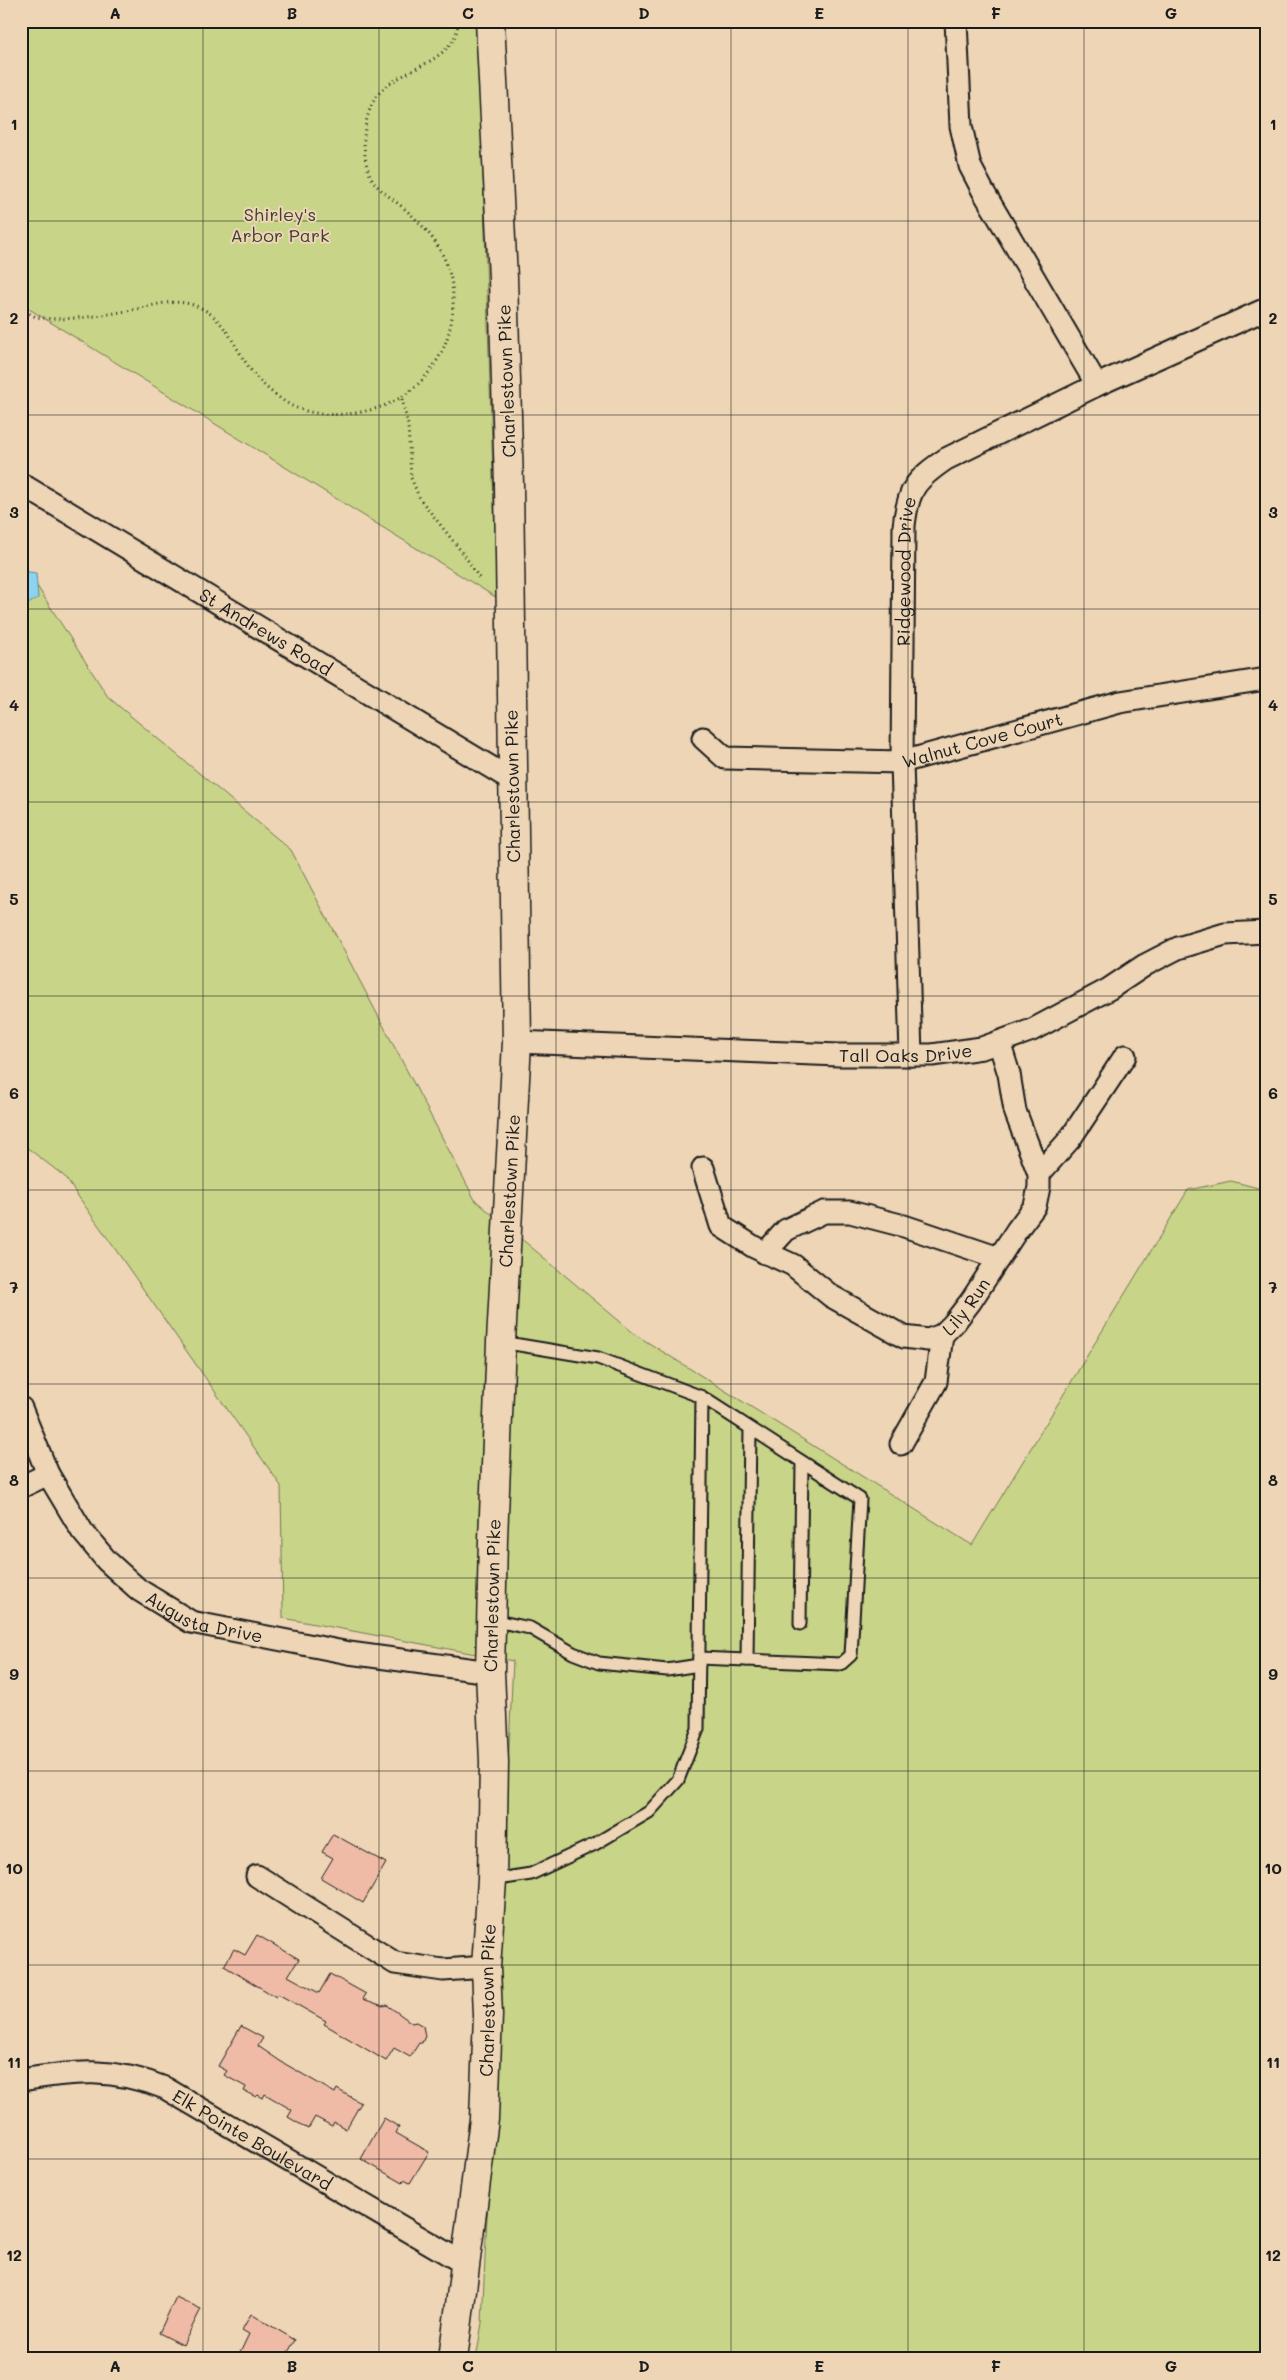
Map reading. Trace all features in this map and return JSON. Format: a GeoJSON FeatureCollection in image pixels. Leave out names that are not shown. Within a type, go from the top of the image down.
{"type":"FeatureCollection","features":[{"type":"Feature","properties":{"kind":"street","name":"Charlestown Pike"},"geometry":{"type":"LineString","coordinates":[[453,2359],[484,2119],[488,2014],[486,1967],[492,1880],[494,1762],[490,1672],[491,1620],[501,1342],[517,1042],[509,485],[503,288],[490,21]]}},
{"type":"Feature","properties":{"kind":"street"},"geometry":{"type":"LineString","coordinates":[[956,21],[961,126],[970,166],[983,192],[1097,386]]}},
{"type":"Feature","properties":{"kind":"street","name":"Ridgewood Drive"},"geometry":{"type":"LineString","coordinates":[[911,1055],[902,762],[904,526],[910,493],[929,470],[946,459],[1097,386],[1266,309]]}},
{"type":"Feature","properties":{"kind":"street","name":"St Andrews Road"},"geometry":{"type":"LineString","coordinates":[[21,484],[512,780]]}},
{"type":"Feature","properties":{"kind":"street","name":"Walnut Cove Court"},"geometry":{"type":"LineString","coordinates":[[703,738],[725,758],[902,762],[1120,702],[1266,679]]}},
{"type":"Feature","properties":{"kind":"street","name":"Tall Oaks Drive"},"geometry":{"type":"LineString","coordinates":[[517,1042],[839,1055],[932,1055],[982,1048],[1032,1030],[1109,989],[1144,965],[1178,948],[1225,934],[1266,932]]}},
{"type":"Feature","properties":{"kind":"street","name":"Lily Run"},"geometry":{"type":"LineString","coordinates":[[703,1168],[721,1226],[765,1252],[794,1265],[831,1296],[904,1337],[928,1340],[942,1335],[971,1301],[1035,1206],[1039,1174],[1014,1112],[1009,1074],[999,1042]]}},
{"type":"Feature","properties":{"kind":"street"},"geometry":{"type":"LineString","coordinates":[[1039,1174],[1070,1139],[1125,1056]]}},
{"type":"Feature","properties":{"kind":"street"},"geometry":{"type":"LineString","coordinates":[[765,1252],[786,1230],[824,1212],[850,1212],[904,1226],[999,1258]]}},
{"type":"Feature","properties":{"kind":"street"},"geometry":{"type":"LineString","coordinates":[[901,1444],[936,1382],[942,1335]]}},
{"type":"Feature","properties":{"kind":"street","name":"Augusta Drive"},"geometry":{"type":"LineString","coordinates":[[21,1408],[48,1474],[82,1531],[107,1561],[139,1590],[191,1622],[349,1653],[490,1672]]}},
{"type":"Feature","properties":{"kind":"street"},"geometry":{"type":"LineString","coordinates":[[21,1487],[48,1474]]}},
{"type":"Feature","properties":{"kind":"street"},"geometry":{"type":"LineString","coordinates":[[257,1876],[395,1963],[443,1970],[486,1967]]}},
{"type":"Feature","properties":{"kind":"street","name":"Elk Pointe Boulevard"},"geometry":{"type":"LineString","coordinates":[[21,2080],[72,2072],[110,2073],[140,2078],[165,2088],[465,2264]]}},
{"type":"Feature","properties":{"kind":"lane"},"geometry":{"type":"LineString","coordinates":[[491,1620],[530,1628],[573,1653],[599,1663],[666,1670],[699,1662],[747,1660],[841,1664],[851,1655],[860,1499],[702,1397],[598,1358],[501,1342]]}},
{"type":"Feature","properties":{"kind":"lane"},"geometry":{"type":"LineString","coordinates":[[492,1880],[531,1874],[595,1844],[650,1812],[678,1780],[698,1729],[702,1397]]}},
{"type":"Feature","properties":{"kind":"lane"},"geometry":{"type":"LineString","coordinates":[[747,1660],[750,1429]]}},
{"type":"Feature","properties":{"kind":"lane"},"geometry":{"type":"LineString","coordinates":[[800,1624],[802,1462]]}},
{"type":"Feature","properties":{"kind":"path"},"geometry":{"type":"LineString","coordinates":[[21,308],[36,317],[69,318],[132,310],[163,302],[180,302],[202,308],[214,317],[226,330],[252,372],[268,390],[292,406],[320,414],[354,414],[386,406],[402,399],[434,367],[444,348],[453,308],[452,285],[448,263],[441,248],[429,233],[382,191],[372,179],[364,151],[364,134],[368,116],[379,92],[396,79],[448,48],[458,28],[458,21]]}},
{"type":"Feature","properties":{"kind":"path"},"geometry":{"type":"LineString","coordinates":[[402,399],[408,425],[411,478],[420,499],[465,556],[481,581]]}},
{"type":"Feature","properties":{"kind":"green space","name":"Shirley's Arbor Park"},"geometry":{"type":"Polygon","coordinates":[[[21,21],[478,21],[497,598],[21,304],[21,21]]]}},
{"type":"Feature","properties":{"kind":"green space"},"geometry":{"type":"Polygon","coordinates":[[[21,561],[108,697],[291,850],[475,1200],[636,1335],[972,1545],[1188,1190],[1231,1181],[1266,1190],[1266,2359],[476,2359],[482,2323],[513,1661],[283,1618],[281,1486],[64,1176],[21,1143],[21,561]]]}},
{"type":"Feature","properties":{"kind":"water"},"geometry":{"type":"Polygon","coordinates":[[[21,571],[36,573],[38,598],[21,608],[21,571]]]}},
{"type":"Feature","properties":{"kind":"building"},"geometry":{"type":"Polygon","coordinates":[[[333,1834],[386,1863],[363,1903],[321,1878],[333,1858],[322,1852],[333,1834]]]}},
{"type":"Feature","properties":{"kind":"building"},"geometry":{"type":"Polygon","coordinates":[[[257,1935],[299,1959],[288,1976],[319,1993],[330,1974],[366,1994],[363,1999],[383,2006],[387,2005],[412,2023],[416,2022],[423,2026],[425,2036],[422,2043],[419,2043],[410,2057],[394,2048],[386,2061],[324,2024],[326,2021],[278,1994],[276,1997],[224,1966],[234,1949],[245,1955],[257,1935]]]}},
{"type":"Feature","properties":{"kind":"building"},"geometry":{"type":"Polygon","coordinates":[[[241,2026],[263,2038],[258,2046],[280,2061],[335,2093],[337,2089],[361,2103],[346,2129],[334,2122],[332,2126],[315,2117],[308,2129],[288,2117],[292,2110],[265,2094],[263,2098],[258,2095],[256,2097],[244,2091],[246,2087],[224,2075],[227,2071],[218,2066],[241,2026]]]}},
{"type":"Feature","properties":{"kind":"building"},"geometry":{"type":"Polygon","coordinates":[[[384,2118],[399,2127],[396,2133],[429,2152],[410,2183],[404,2180],[403,2183],[361,2159],[384,2118]]]}},
{"type":"Feature","properties":{"kind":"building"},"geometry":{"type":"Polygon","coordinates":[[[176,2297],[201,2309],[183,2345],[159,2333],[176,2297]]]}},
{"type":"Feature","properties":{"kind":"building"},"geometry":{"type":"Polygon","coordinates":[[[251,2314],[295,2340],[284,2359],[237,2359],[249,2334],[242,2330],[251,2314]]]}}]}
